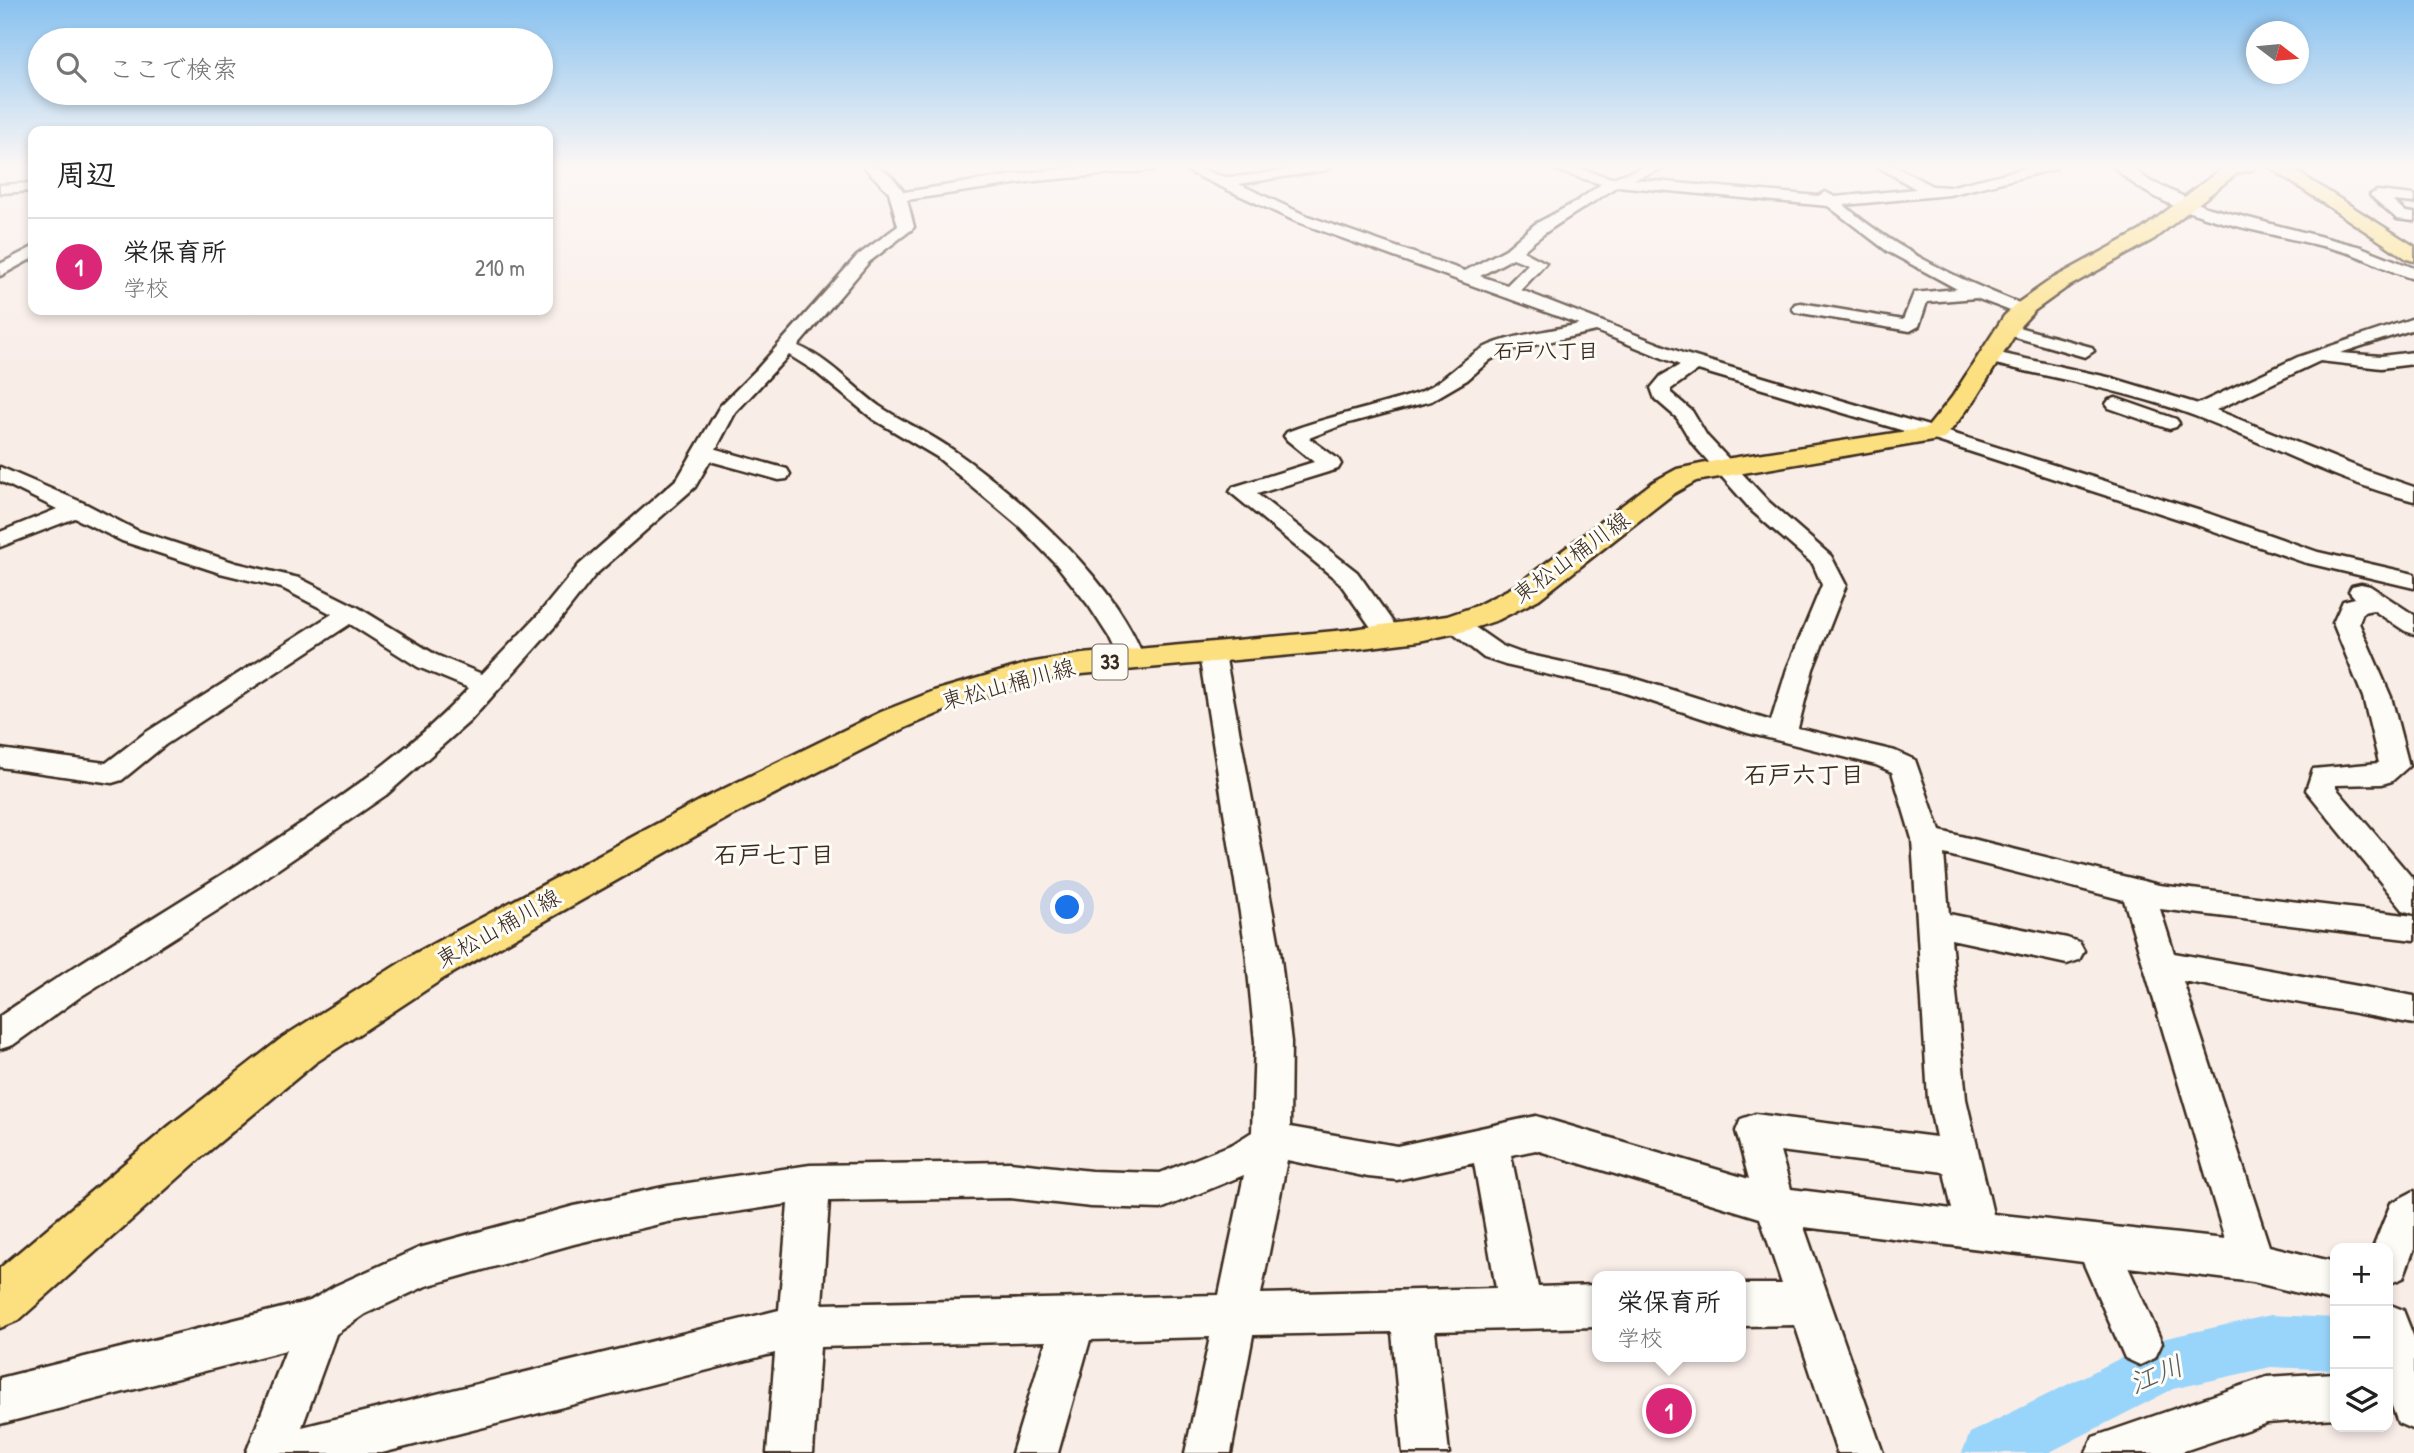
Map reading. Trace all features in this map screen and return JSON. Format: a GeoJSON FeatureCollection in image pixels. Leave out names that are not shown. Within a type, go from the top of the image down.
{"type":"FeatureCollection","features":[{"type":"Feature","properties":{"kind":"main road"},"geometry":{"type":"LineString","coordinates":[[1936,434],[2000,342],[2043,293],[2149,234]]}},
{"type":"Feature","properties":{"kind":"main road"},"geometry":{"type":"LineString","coordinates":[[2381,234],[2414,255]]}},
{"type":"Feature","properties":{"kind":"main road"},"geometry":{"type":"LineString","coordinates":[[2395,234],[2414,246]]}},
{"type":"Feature","properties":{"kind":"main road","name":"東松山桶川線"},"geometry":{"type":"LineString","coordinates":[[0,1302],[186,1142],[299,1050],[429,966],[716,808],[893,719],[946,698],[1029,673],[1082,664],[1212,654],[1389,635],[1454,624],[1487,614],[1528,592],[1663,488],[1687,475],[1936,434]]}},
{"type":"Feature","properties":{"kind":"street"},"geometry":{"type":"LineString","coordinates":[[0,1035],[68,987],[210,900],[376,788],[460,715],[587,570],[687,482],[727,410],[764,373],[872,249],[900,234]]}},
{"type":"Feature","properties":{"kind":"street"},"geometry":{"type":"LineString","coordinates":[[1344,234],[1510,292],[1696,363],[1936,434],[2311,557],[2414,581]]}},
{"type":"Feature","properties":{"kind":"street"},"geometry":{"type":"LineString","coordinates":[[1465,277],[1512,252],[1532,234]]}},
{"type":"Feature","properties":{"kind":"street"},"geometry":{"type":"LineString","coordinates":[[1874,234],[1954,283],[1977,293],[2000,342],[2054,386],[2169,423]]}},
{"type":"Feature","properties":{"kind":"street"},"geometry":{"type":"LineString","coordinates":[[2297,234],[2357,250],[2414,274]]}},
{"type":"Feature","properties":{"kind":"street"},"geometry":{"type":"LineString","coordinates":[[1510,292],[1538,263],[1512,252]]}},
{"type":"Feature","properties":{"kind":"street"},"geometry":{"type":"LineString","coordinates":[[0,273],[28,255]]}},
{"type":"Feature","properties":{"kind":"street"},"geometry":{"type":"LineString","coordinates":[[2384,260],[2414,261]]}},
{"type":"Feature","properties":{"kind":"street"},"geometry":{"type":"LineString","coordinates":[[0,273],[26,274]]}},
{"type":"Feature","properties":{"kind":"street"},"geometry":{"type":"LineString","coordinates":[[1801,308],[1910,326],[1920,296],[1977,293]]}},
{"type":"Feature","properties":{"kind":"street"},"geometry":{"type":"LineString","coordinates":[[2200,411],[2243,386],[2316,356],[2414,323]]}},
{"type":"Feature","properties":{"kind":"street"},"geometry":{"type":"LineString","coordinates":[[1389,635],[1348,577],[1241,492],[1330,464],[1294,436],[1338,420],[1424,397],[1460,376],[1483,356],[1498,348],[1597,326]]}},
{"type":"Feature","properties":{"kind":"street"},"geometry":{"type":"LineString","coordinates":[[2000,342],[2085,351]]}},
{"type":"Feature","properties":{"kind":"street"},"geometry":{"type":"LineString","coordinates":[[2000,342],[2105,382],[2200,411],[2362,477],[2414,494]]}},
{"type":"Feature","properties":{"kind":"street"},"geometry":{"type":"LineString","coordinates":[[785,347],[800,352],[839,381],[870,409],[943,453],[1020,513],[1077,573],[1125,639],[1132,660]]}},
{"type":"Feature","properties":{"kind":"street"},"geometry":{"type":"LineString","coordinates":[[2316,356],[2408,362]]}},
{"type":"Feature","properties":{"kind":"street"},"geometry":{"type":"LineString","coordinates":[[1696,363],[1668,380],[1661,388],[1662,395],[1685,415],[1699,439],[1761,508],[1823,561],[1834,586],[1800,669],[1782,733]]}},
{"type":"Feature","properties":{"kind":"street"},"geometry":{"type":"LineString","coordinates":[[702,452],[779,474]]}},
{"type":"Feature","properties":{"kind":"street"},"geometry":{"type":"LineString","coordinates":[[0,473],[130,536],[228,568],[290,583],[350,613],[427,661],[487,685]]}},
{"type":"Feature","properties":{"kind":"street"},"geometry":{"type":"LineString","coordinates":[[0,540],[78,509]]}},
{"type":"Feature","properties":{"kind":"street"},"geometry":{"type":"LineString","coordinates":[[2311,557],[2414,626]]}},
{"type":"Feature","properties":{"kind":"street"},"geometry":{"type":"LineString","coordinates":[[2376,602],[2352,606],[2346,624],[2377,697],[2394,766],[2382,774],[2323,776],[2321,790],[2414,902]]}},
{"type":"Feature","properties":{"kind":"street"},"geometry":{"type":"LineString","coordinates":[[0,758],[112,772],[155,740],[350,613]]}},
{"type":"Feature","properties":{"kind":"street"},"geometry":{"type":"LineString","coordinates":[[1454,624],[1493,652],[1514,659],[1620,683],[1782,733],[1885,758],[1905,768],[1927,839],[1947,1099],[1976,1231]]}},
{"type":"Feature","properties":{"kind":"street"},"geometry":{"type":"LineString","coordinates":[[1208,1453],[1271,1140],[1273,1042],[1262,951],[1212,654]]}},
{"type":"Feature","properties":{"kind":"street"},"geometry":{"type":"LineString","coordinates":[[1927,839],[2159,897],[2414,928]]}},
{"type":"Feature","properties":{"kind":"street"},"geometry":{"type":"LineString","coordinates":[[2138,892],[2253,1262]]}},
{"type":"Feature","properties":{"kind":"street"},"geometry":{"type":"LineString","coordinates":[[1934,922],[2067,951]]}},
{"type":"Feature","properties":{"kind":"street"},"geometry":{"type":"LineString","coordinates":[[2161,964],[2414,1010]]}},
{"type":"Feature","properties":{"kind":"street"},"geometry":{"type":"LineString","coordinates":[[1860,1453],[1776,1205],[1755,1130],[1960,1157]]}},
{"type":"Feature","properties":{"kind":"street"},"geometry":{"type":"LineString","coordinates":[[0,1401],[319,1320],[350,1300],[432,1264],[574,1225],[668,1204],[810,1183],[1010,1180],[1091,1189],[1161,1191],[1247,1156],[1271,1140],[1368,1160],[1397,1163],[1536,1133],[1776,1205],[2253,1262],[2330,1281]]}},
{"type":"Feature","properties":{"kind":"street"},"geometry":{"type":"LineString","coordinates":[[1489,1141],[1521,1307]]}},
{"type":"Feature","properties":{"kind":"street"},"geometry":{"type":"LineString","coordinates":[[790,1453],[810,1183]]}},
{"type":"Feature","properties":{"kind":"street"},"geometry":{"type":"LineString","coordinates":[[2393,1250],[2405,1216],[2414,1209]]}},
{"type":"Feature","properties":{"kind":"street"},"geometry":{"type":"LineString","coordinates":[[2096,1244],[2140,1343]]}},
{"type":"Feature","properties":{"kind":"street"},"geometry":{"type":"LineString","coordinates":[[1746,1305],[1811,1304]]}},
{"type":"Feature","properties":{"kind":"street"},"geometry":{"type":"LineString","coordinates":[[290,1453],[799,1326],[1592,1306]]}},
{"type":"Feature","properties":{"kind":"street"},"geometry":{"type":"LineString","coordinates":[[1411,1310],[1426,1453]]}},
{"type":"Feature","properties":{"kind":"street"},"geometry":{"type":"LineString","coordinates":[[1035,1453],[1074,1318]]}},
{"type":"Feature","properties":{"kind":"street"},"geometry":{"type":"LineString","coordinates":[[269,1453],[319,1320]]}},
{"type":"Feature","properties":{"kind":"street"},"geometry":{"type":"LineString","coordinates":[[2393,1341],[2414,1407]]}},
{"type":"Feature","properties":{"kind":"street"},"geometry":{"type":"LineString","coordinates":[[2109,1453],[2267,1400],[2330,1395]]}},
{"type":"Feature","properties":{"kind":"street"},"geometry":{"type":"LineString","coordinates":[[2393,1408],[2414,1413]]}},
{"type":"Feature","properties":{"kind":"waterway","name":"江川"},"geometry":{"type":"LineString","coordinates":[[1990,1453],[2166,1364],[2271,1341],[2330,1344]]}},
{"type":"Feature","properties":{"kind":"place","name":"栄保育所"},"geometry":{"type":"Point","coordinates":[1669,1411]}},
{"type":"Feature","properties":{"kind":"district","name":"石戸八丁目"},"geometry":{"type":"Point","coordinates":[1546,351]}},
{"type":"Feature","properties":{"kind":"district","name":"石戸六丁目"},"geometry":{"type":"Point","coordinates":[1804,775]}},
{"type":"Feature","properties":{"kind":"district","name":"石戸七丁目"},"geometry":{"type":"Point","coordinates":[774,855]}}]}
